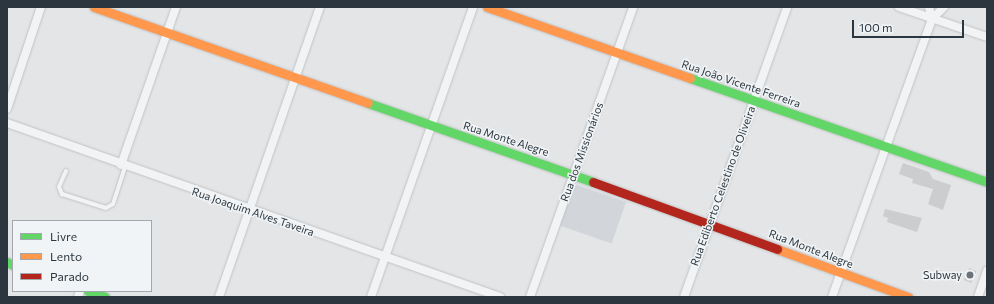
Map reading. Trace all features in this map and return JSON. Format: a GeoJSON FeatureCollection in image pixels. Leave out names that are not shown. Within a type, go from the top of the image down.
{"type":"FeatureCollection","features":[{"type":"Feature","properties":{"kind":"street"},"geometry":{"type":"LineString","coordinates":[[7,109],[41,7]]}},
{"type":"Feature","properties":{"kind":"street","name":"Rua Monte Alegre"},"geometry":{"type":"LineString","coordinates":[[94,7],[297,77],[432,128],[574,175],[709,223],[840,273],[908,297]]}},
{"type":"Feature","properties":{"kind":"street"},"geometry":{"type":"LineString","coordinates":[[123,166],[166,33],[176,7]]}},
{"type":"Feature","properties":{"kind":"street"},"geometry":{"type":"LineString","coordinates":[[219,297],[297,77],[320,7]]}},
{"type":"Feature","properties":{"kind":"street"},"geometry":{"type":"LineString","coordinates":[[371,297],[432,128],[473,7]]}},
{"type":"Feature","properties":{"kind":"street","name":"Rua João Vicente Ferreira"},"geometry":{"type":"LineString","coordinates":[[487,7],[617,54],[987,182]]}},
{"type":"Feature","properties":{"kind":"street","name":"Rua dos Missionários"},"geometry":{"type":"LineString","coordinates":[[530,297],[633,7]]}},
{"type":"Feature","properties":{"kind":"street","name":"Rua Ediberto Celestino de Oliveira"},"geometry":{"type":"LineString","coordinates":[[684,297],[709,223],[787,7]]}},
{"type":"Feature","properties":{"kind":"street"},"geometry":{"type":"LineString","coordinates":[[899,7],[987,38]]}},
{"type":"Feature","properties":{"kind":"street"},"geometry":{"type":"LineString","coordinates":[[929,7],[932,19]]}},
{"type":"Feature","properties":{"kind":"street"},"geometry":{"type":"LineString","coordinates":[[832,297],[884,147],[932,19],[944,7]]}},
{"type":"Feature","properties":{"kind":"street","name":"Rua Joaquim Alves Taveira"},"geometry":{"type":"LineString","coordinates":[[7,123],[249,211],[500,297]]}},
{"type":"Feature","properties":{"kind":"street"},"geometry":{"type":"LineString","coordinates":[[978,297],[987,271]]}},
{"type":"Feature","properties":{"kind":"street"},"geometry":{"type":"LineString","coordinates":[[91,292],[106,297]]}},
{"type":"Feature","properties":{"kind":"lane"},"geometry":{"type":"LineString","coordinates":[[66,171],[59,187],[62,194],[106,208],[113,204],[123,166]]}},
{"type":"Feature","properties":{"kind":"shaded area"},"geometry":{"type":"Polygon","coordinates":[[[574,184],[626,202],[612,244],[560,226],[574,184]]]}},
{"type":"Feature","properties":{"kind":"building"},"geometry":{"type":"Polygon","coordinates":[[[903,163],[929,172],[933,179],[951,185],[943,210],[928,204],[933,189],[912,183],[913,179],[899,174],[903,163]]]}},
{"type":"Feature","properties":{"kind":"building"},"geometry":{"type":"Polygon","coordinates":[[[885,209],[922,218],[917,232],[887,222],[888,218],[883,216],[885,209]]]}},
{"type":"Feature","properties":{"kind":"building","name":"Subway"},"geometry":{"type":"Polygon","coordinates":[[[969,268],[976,271],[971,283],[964,280],[969,268]]]}},
{"type":"Feature","properties":{"kind":"traffic: fast"},"geometry":{"type":"LineString","coordinates":[[690,78],[987,182]]}},
{"type":"Feature","properties":{"kind":"traffic: fast"},"geometry":{"type":"LineString","coordinates":[[368,103],[593,182]]}},
{"type":"Feature","properties":{"kind":"traffic: fast"},"geometry":{"type":"LineString","coordinates":[[7,262],[12,264]]}},
{"type":"Feature","properties":{"kind":"traffic: fast"},"geometry":{"type":"LineString","coordinates":[[91,292],[105,297]]}},
{"type":"Feature","properties":{"kind":"traffic: slow"},"geometry":{"type":"LineString","coordinates":[[94,7],[368,103]]}},
{"type":"Feature","properties":{"kind":"traffic: slow"},"geometry":{"type":"LineString","coordinates":[[487,7],[690,78]]}},
{"type":"Feature","properties":{"kind":"traffic: slow"},"geometry":{"type":"LineString","coordinates":[[777,249],[908,297]]}},
{"type":"Feature","properties":{"kind":"traffic: jam"},"geometry":{"type":"LineString","coordinates":[[593,182],[777,249]]}},
{"type":"Feature","properties":{"kind":"place","name":"Subway"},"geometry":{"type":"Point","coordinates":[970,275]}}]}
